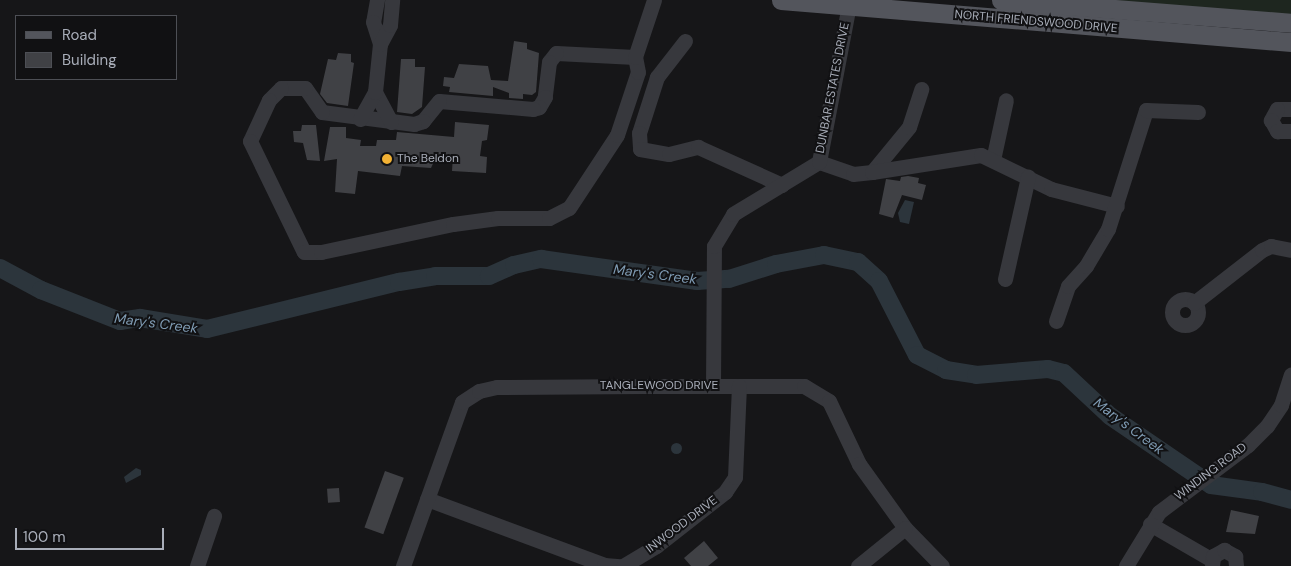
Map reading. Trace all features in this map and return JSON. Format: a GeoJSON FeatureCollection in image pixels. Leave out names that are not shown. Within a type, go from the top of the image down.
{"type":"FeatureCollection","features":[{"type":"Feature","properties":{"kind":"main road","name":"NORTH FRIENDSWOOD DRIVE"},"geometry":{"type":"LineString","coordinates":[[781,0],[849,3],[1291,42]]}},
{"type":"Feature","properties":{"kind":"main road","name":"NORTH FRIENDSWOOD DRIVE"},"geometry":{"type":"LineString","coordinates":[[1001,0],[1291,24]]}},
{"type":"Feature","properties":{"kind":"street"},"geometry":{"type":"LineString","coordinates":[[376,0],[373,22],[380,44]]}},
{"type":"Feature","properties":{"kind":"street"},"geometry":{"type":"LineString","coordinates":[[360,119],[375,92],[380,44],[390,25],[392,0]]}},
{"type":"Feature","properties":{"kind":"street"},"geometry":{"type":"LineString","coordinates":[[635,57],[556,53],[549,62],[544,102],[533,109],[439,101],[423,121],[414,124],[360,119],[322,112],[305,88],[281,88],[268,100],[250,141],[304,252],[321,252],[453,224],[498,218],[549,218],[569,208],[617,135],[638,72],[635,57],[654,0]]}},
{"type":"Feature","properties":{"kind":"street","name":"DUNBAR ESTATES DRIVE"},"geometry":{"type":"LineString","coordinates":[[713,386],[714,246],[733,214],[820,162],[849,3]]}},
{"type":"Feature","properties":{"kind":"street"},"geometry":{"type":"LineString","coordinates":[[685,41],[657,77],[639,133],[640,149],[669,154],[698,147],[782,185]]}},
{"type":"Feature","properties":{"kind":"street"},"geometry":{"type":"LineString","coordinates":[[872,172],[909,127],[921,89]]}},
{"type":"Feature","properties":{"kind":"street"},"geometry":{"type":"LineString","coordinates":[[375,92],[391,122]]}},
{"type":"Feature","properties":{"kind":"street"},"geometry":{"type":"LineString","coordinates":[[993,160],[1006,100]]}},
{"type":"Feature","properties":{"kind":"street"},"geometry":{"type":"LineString","coordinates":[[1291,109],[1277,109],[1271,120],[1277,131],[1291,131]]}},
{"type":"Feature","properties":{"kind":"street"},"geometry":{"type":"LineString","coordinates":[[1056,321],[1068,286],[1086,266],[1117,206],[1146,110],[1198,112]]}},
{"type":"Feature","properties":{"kind":"street"},"geometry":{"type":"LineString","coordinates":[[820,162],[853,174],[944,158],[981,155],[1051,189],[1117,206]]}},
{"type":"Feature","properties":{"kind":"street"},"geometry":{"type":"LineString","coordinates":[[1005,279],[1028,177]]}},
{"type":"Feature","properties":{"kind":"street"},"geometry":{"type":"LineString","coordinates":[[1194,304],[1262,250],[1271,246],[1291,250]]}},
{"type":"Feature","properties":{"kind":"street","name":"WINDING ROAD"},"geometry":{"type":"LineString","coordinates":[[1126,566],[1159,512],[1185,491],[1219,468],[1267,426],[1281,405],[1291,376]]}},
{"type":"Feature","properties":{"kind":"street","name":"TANGLEWOOD DRIVE"},"geometry":{"type":"LineString","coordinates":[[403,566],[462,402],[479,391],[497,387],[713,386],[804,386],[829,401],[860,464],[905,528],[942,566]]}},
{"type":"Feature","properties":{"kind":"street","name":"INWOOD DRIVE"},"geometry":{"type":"LineString","coordinates":[[426,498],[604,565],[621,566],[656,546],[725,492],[735,477],[739,386]]}},
{"type":"Feature","properties":{"kind":"street"},"geometry":{"type":"LineString","coordinates":[[197,566],[214,516]]}},
{"type":"Feature","properties":{"kind":"street"},"geometry":{"type":"LineString","coordinates":[[1150,524],[1212,563],[1220,551],[1228,550],[1235,556],[1236,566]]}},
{"type":"Feature","properties":{"kind":"street"},"geometry":{"type":"LineString","coordinates":[[858,566],[905,528]]}},
{"type":"Feature","properties":{"kind":"shaded area"},"geometry":{"type":"Polygon","coordinates":[[[1109,0],[1291,0],[1291,17],[1109,0]]]}},
{"type":"Feature","properties":{"kind":"shaded area"},"geometry":{"type":"Polygon","coordinates":[[[905,200],[914,202],[909,224],[900,222],[898,213],[905,200]]]}},
{"type":"Feature","properties":{"kind":"shaded area"},"geometry":{"type":"Polygon","coordinates":[[[676,442],[682,448],[676,454],[670,448],[676,442]]]}},
{"type":"Feature","properties":{"kind":"shaded area"},"geometry":{"type":"Polygon","coordinates":[[[136,468],[141,470],[141,475],[126,483],[124,477],[136,468]]]}},
{"type":"Feature","properties":{"kind":"building"},"geometry":{"type":"Polygon","coordinates":[[[514,41],[527,43],[527,49],[539,53],[536,92],[532,95],[523,94],[523,99],[509,98],[509,93],[493,87],[493,96],[449,92],[450,87],[443,86],[444,77],[454,78],[459,64],[488,66],[491,80],[508,81],[514,41]]]}},
{"type":"Feature","properties":{"kind":"building"},"geometry":{"type":"Polygon","coordinates":[[[338,53],[351,54],[351,62],[354,63],[348,106],[327,103],[320,94],[328,59],[336,60],[338,53]]]}},
{"type":"Feature","properties":{"kind":"building","name":"The Beldon"},"geometry":{"type":"Polygon","coordinates":[[[401,59],[415,59],[415,67],[425,67],[422,107],[412,114],[397,112],[401,59]]]}},
{"type":"Feature","properties":{"kind":"building","name":"The Beldon"},"geometry":{"type":"Polygon","coordinates":[[[455,122],[489,125],[487,140],[482,141],[480,156],[487,157],[486,173],[452,171],[453,155],[437,155],[431,168],[402,166],[400,176],[358,171],[355,194],[335,192],[337,159],[324,161],[330,127],[346,127],[346,138],[361,140],[360,146],[376,146],[377,140],[396,140],[397,132],[454,137],[455,122]]]}},
{"type":"Feature","properties":{"kind":"building"},"geometry":{"type":"Polygon","coordinates":[[[302,125],[316,125],[320,161],[307,160],[303,143],[294,142],[293,131],[301,131],[302,125]]]}},
{"type":"Feature","properties":{"kind":"building"},"geometry":{"type":"Polygon","coordinates":[[[901,177],[919,178],[918,183],[926,185],[922,200],[902,195],[893,218],[879,214],[886,179],[900,181],[901,177]]]}},
{"type":"Feature","properties":{"kind":"building"},"geometry":{"type":"Polygon","coordinates":[[[385,471],[404,478],[383,534],[364,527],[385,471]]]}},
{"type":"Feature","properties":{"kind":"building"},"geometry":{"type":"Polygon","coordinates":[[[339,488],[340,502],[328,503],[327,489],[339,488]]]}},
{"type":"Feature","properties":{"kind":"building"},"geometry":{"type":"Polygon","coordinates":[[[1231,510],[1259,516],[1255,534],[1226,532],[1231,510]]]}},
{"type":"Feature","properties":{"kind":"building"},"geometry":{"type":"Polygon","coordinates":[[[704,541],[718,558],[708,566],[691,566],[684,558],[704,541]]]}},
{"type":"Feature","properties":{"kind":"waterway","name":"Mary's Creek"},"geometry":{"type":"LineString","coordinates":[[0,268],[41,290],[120,321],[140,318],[207,329],[399,282],[435,276],[489,276],[514,265],[541,259],[697,281],[729,279],[776,264],[824,255],[858,262],[879,281],[917,355],[946,370],[976,375],[1048,369],[1064,373],[1110,416],[1211,485],[1262,492],[1291,500]]}},
{"type":"Feature","properties":{"kind":"place","name":"The Beldon"},"geometry":{"type":"Point","coordinates":[387,159]}}]}
